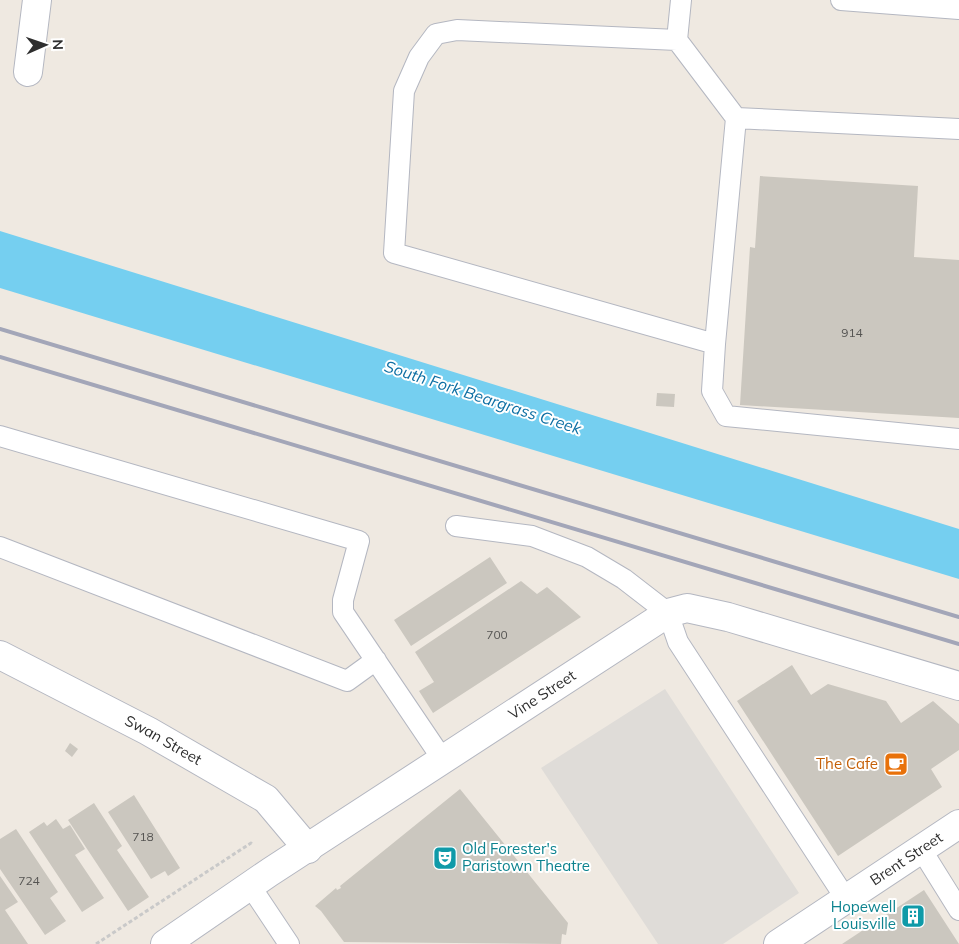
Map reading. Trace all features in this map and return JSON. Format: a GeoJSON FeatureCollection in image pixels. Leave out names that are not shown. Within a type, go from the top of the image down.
{"type":"FeatureCollection","features":[{"type":"Feature","properties":{"kind":"street"},"geometry":{"type":"LineString","coordinates":[[28,72],[37,0]]}},
{"type":"Feature","properties":{"kind":"street","name":"Vine Street"},"geometry":{"type":"LineString","coordinates":[[165,944],[251,887],[270,872],[668,613],[686,608],[728,617],[959,686]]}},
{"type":"Feature","properties":{"kind":"street","name":"Swan Street"},"geometry":{"type":"LineString","coordinates":[[0,655],[148,731],[266,799],[308,849]]}},
{"type":"Feature","properties":{"kind":"street","name":"Brent Street"},"geometry":{"type":"LineString","coordinates":[[778,944],[958,826]]}},
{"type":"Feature","properties":{"kind":"lane"},"geometry":{"type":"LineString","coordinates":[[681,0],[676,40],[736,118],[712,391],[726,416],[959,438]]}},
{"type":"Feature","properties":{"kind":"lane"},"geometry":{"type":"LineString","coordinates":[[840,0],[959,9]]}},
{"type":"Feature","properties":{"kind":"lane"},"geometry":{"type":"LineString","coordinates":[[676,40],[458,30],[436,34],[418,57],[404,91],[394,253],[715,344]]}},
{"type":"Feature","properties":{"kind":"lane"},"geometry":{"type":"LineString","coordinates":[[736,118],[959,129]]}},
{"type":"Feature","properties":{"kind":"lane"},"geometry":{"type":"LineString","coordinates":[[0,436],[359,541],[343,600],[343,612],[443,760]]}},
{"type":"Feature","properties":{"kind":"lane"},"geometry":{"type":"LineString","coordinates":[[456,526],[532,536],[563,546],[587,556],[624,579],[668,613],[678,642],[846,899]]}},
{"type":"Feature","properties":{"kind":"lane"},"geometry":{"type":"LineString","coordinates":[[0,547],[348,681],[376,660]]}},
{"type":"Feature","properties":{"kind":"lane"},"geometry":{"type":"LineString","coordinates":[[921,849],[959,910]]}},
{"type":"Feature","properties":{"kind":"lane"},"geometry":{"type":"LineString","coordinates":[[251,887],[289,944]]}},
{"type":"Feature","properties":{"kind":"shaded area"},"geometry":{"type":"Polygon","coordinates":[[[665,689],[799,893],[723,944],[658,944],[541,768],[665,689]]]}},
{"type":"Feature","properties":{"kind":"water","name":"South Fork Beargrass Creek"},"geometry":{"type":"Polygon","coordinates":[[[0,231],[959,529],[959,579],[0,288],[0,231]]]}},
{"type":"Feature","properties":{"kind":"building"},"geometry":{"type":"Polygon","coordinates":[[[760,176],[918,186],[914,257],[959,260],[959,418],[740,405],[750,247],[755,248],[760,176]]]}},
{"type":"Feature","properties":{"kind":"building"},"geometry":{"type":"Polygon","coordinates":[[[657,393],[675,394],[674,407],[656,406],[657,393]]]}},
{"type":"Feature","properties":{"kind":"building"},"geometry":{"type":"Polygon","coordinates":[[[490,557],[507,583],[411,646],[394,620],[490,557]]]}},
{"type":"Feature","properties":{"kind":"building"},"geometry":{"type":"Polygon","coordinates":[[[521,581],[537,594],[547,587],[581,617],[433,713],[419,691],[434,682],[415,652],[521,581]]]}},
{"type":"Feature","properties":{"kind":"building"},"geometry":{"type":"Polygon","coordinates":[[[792,665],[811,695],[828,684],[886,701],[901,723],[933,701],[959,724],[959,750],[931,769],[942,787],[838,856],[737,701],[792,665]]]}},
{"type":"Feature","properties":{"kind":"building"},"geometry":{"type":"Polygon","coordinates":[[[70,743],[78,749],[72,757],[65,751],[70,743]]]}},
{"type":"Feature","properties":{"kind":"building","name":"Old Forester's Paristown Theatre"},"geometry":{"type":"Polygon","coordinates":[[[460,789],[568,923],[566,935],[562,934],[561,944],[344,942],[321,911],[315,906],[336,888],[337,890],[341,888],[340,886],[460,789]]]}},
{"type":"Feature","properties":{"kind":"building"},"geometry":{"type":"Polygon","coordinates":[[[134,795],[180,868],[168,876],[165,871],[151,879],[108,812],[134,795]]]}},
{"type":"Feature","properties":{"kind":"building"},"geometry":{"type":"Polygon","coordinates":[[[94,803],[122,846],[117,850],[149,897],[128,911],[68,820],[94,803]]]}},
{"type":"Feature","properties":{"kind":"building"},"geometry":{"type":"Polygon","coordinates":[[[56,819],[63,829],[70,825],[85,849],[75,855],[104,898],[82,912],[29,832],[44,822],[47,826],[56,819]]]}},
{"type":"Feature","properties":{"kind":"building"},"geometry":{"type":"Polygon","coordinates":[[[16,829],[58,892],[50,898],[66,921],[45,935],[0,869],[0,839],[16,829]]]}},
{"type":"Feature","properties":{"kind":"building"},"geometry":{"type":"Polygon","coordinates":[[[0,876],[18,902],[5,910],[28,944],[0,944],[0,876]]]}},
{"type":"Feature","properties":{"kind":"building","name":"Hopewell Louisville"},"geometry":{"type":"Polygon","coordinates":[[[924,890],[959,944],[842,944],[924,890]]]}},
{"type":"Feature","properties":{"kind":"railway"},"geometry":{"type":"LineString","coordinates":[[0,329],[959,617]]}},
{"type":"Feature","properties":{"kind":"railway"},"geometry":{"type":"LineString","coordinates":[[0,357],[959,644]]}},
{"type":"Feature","properties":{"kind":"place","name":"The Cafe"},"geometry":{"type":"Point","coordinates":[896,764]}},
{"type":"Feature","properties":{"kind":"place","name":"Old Forester's Paristown Theatre"},"geometry":{"type":"Point","coordinates":[445,858]}},
{"type":"Feature","properties":{"kind":"place","name":"Hopewell Louisville"},"geometry":{"type":"Point","coordinates":[913,916]}}]}
